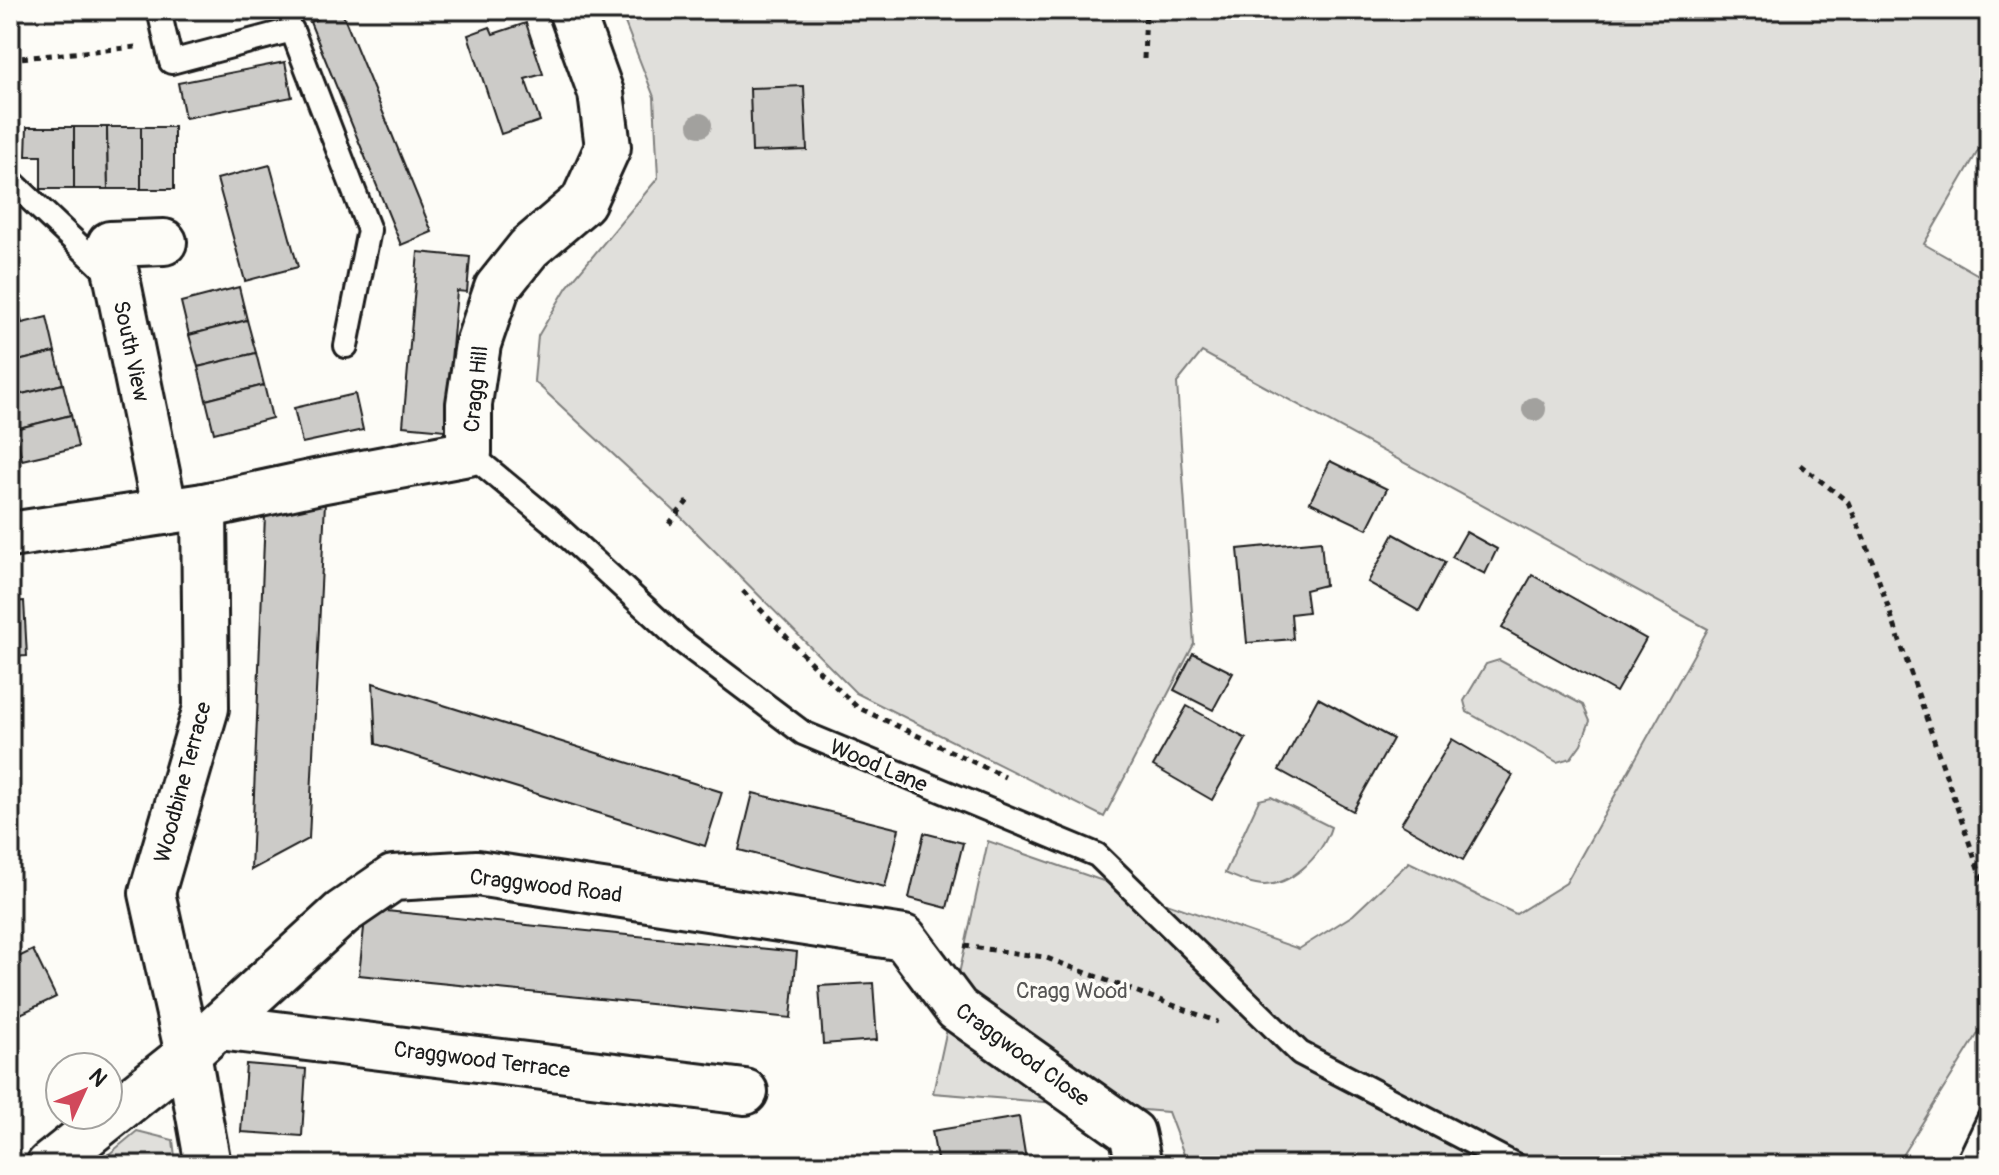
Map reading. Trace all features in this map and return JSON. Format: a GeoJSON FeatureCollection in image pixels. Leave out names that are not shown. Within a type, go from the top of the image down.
{"type":"FeatureCollection","features":[{"type":"Feature","properties":{"kind":"street","name":"Cragg Hill"},"geometry":{"type":"LineString","coordinates":[[10,535],[184,509],[469,453],[469,404],[478,344],[497,288],[529,248],[583,202],[608,147],[601,93],[571,10]]}},
{"type":"Feature","properties":{"kind":"street","name":"South View"},"geometry":{"type":"LineString","coordinates":[[164,242],[110,244],[118,282],[184,509]]}},
{"type":"Feature","properties":{"kind":"street","name":"Woodbine Terrace"},"geometry":{"type":"LineString","coordinates":[[184,509],[206,708],[152,893],[203,1040]]}},
{"type":"Feature","properties":{"kind":"street","name":"Craggwood Road"},"geometry":{"type":"LineString","coordinates":[[49,1165],[203,1040],[342,913],[393,878],[477,873],[904,938]]}},
{"type":"Feature","properties":{"kind":"street","name":"Craggwood Close"},"geometry":{"type":"LineString","coordinates":[[904,938],[957,1009],[1132,1133],[1139,1165]]}},
{"type":"Feature","properties":{"kind":"street","name":"Craggwood Terrace"},"geometry":{"type":"LineString","coordinates":[[203,1040],[745,1092]]}},
{"type":"Feature","properties":{"kind":"street"},"geometry":{"type":"LineString","coordinates":[[203,1040],[208,1165]]}},
{"type":"Feature","properties":{"kind":"lane"},"geometry":{"type":"LineString","coordinates":[[159,10],[171,62],[292,30],[369,230],[346,346]]}},
{"type":"Feature","properties":{"kind":"lane"},"geometry":{"type":"LineString","coordinates":[[10,180],[118,282]]}},
{"type":"Feature","properties":{"kind":"lane","name":"Wood Lane"},"geometry":{"type":"LineString","coordinates":[[469,453],[551,521],[680,640],[803,733],[1097,855],[1300,1053],[1515,1165]]}},
{"type":"Feature","properties":{"kind":"lane"},"geometry":{"type":"LineString","coordinates":[[1967,1165],[1989,1119]]}},
{"type":"Feature","properties":{"kind":"path"},"geometry":{"type":"LineString","coordinates":[[1144,59],[1146,10]]}},
{"type":"Feature","properties":{"kind":"path"},"geometry":{"type":"LineString","coordinates":[[10,59],[134,47],[166,40]]}},
{"type":"Feature","properties":{"kind":"path"},"geometry":{"type":"LineString","coordinates":[[1800,465],[1848,502],[1854,515],[1989,900]]}},
{"type":"Feature","properties":{"kind":"path"},"geometry":{"type":"LineString","coordinates":[[669,524],[690,498]]}},
{"type":"Feature","properties":{"kind":"path"},"geometry":{"type":"LineString","coordinates":[[743,591],[857,707],[1006,777]]}},
{"type":"Feature","properties":{"kind":"path"},"geometry":{"type":"LineString","coordinates":[[904,938],[1044,957],[1229,1026]]}},
{"type":"Feature","properties":{"kind":"green space","name":"Cragg Wood"},"geometry":{"type":"Polygon","coordinates":[[[620,10],[1989,10],[1989,132],[1924,244],[1989,281],[1989,1016],[1896,1165],[1188,1165],[1168,1112],[933,1093],[988,841],[1299,949],[1353,915],[1409,862],[1516,914],[1566,883],[1708,629],[1202,352],[1177,383],[1194,644],[1104,817],[856,693],[682,518],[534,381],[538,336],[567,287],[658,178],[654,97],[620,10]]]}},
{"type":"Feature","properties":{"kind":"green space"},"geometry":{"type":"Polygon","coordinates":[[[1499,660],[1583,705],[1590,721],[1581,744],[1571,758],[1557,762],[1467,712],[1464,701],[1486,664],[1499,660]]]}},
{"type":"Feature","properties":{"kind":"green space"},"geometry":{"type":"Polygon","coordinates":[[[1271,797],[1331,827],[1327,838],[1302,869],[1280,882],[1256,884],[1225,873],[1259,800],[1271,797]]]}},
{"type":"Feature","properties":{"kind":"green space"},"geometry":{"type":"Polygon","coordinates":[[[137,1131],[173,1140],[176,1165],[96,1165],[137,1131]]]}},
{"type":"Feature","properties":{"kind":"building"},"geometry":{"type":"Polygon","coordinates":[[[339,10],[432,232],[401,245],[310,22],[339,10]]]}},
{"type":"Feature","properties":{"kind":"building"},"geometry":{"type":"Polygon","coordinates":[[[526,23],[543,74],[525,79],[540,121],[501,134],[468,35],[490,27],[493,34],[526,23]]]}},
{"type":"Feature","properties":{"kind":"building"},"geometry":{"type":"Polygon","coordinates":[[[285,62],[292,97],[185,118],[178,83],[285,62]]]}},
{"type":"Feature","properties":{"kind":"building"},"geometry":{"type":"Polygon","coordinates":[[[804,86],[807,150],[752,152],[750,88],[804,86]]]}},
{"type":"Feature","properties":{"kind":"building"},"geometry":{"type":"Polygon","coordinates":[[[27,127],[74,127],[74,189],[41,189],[41,156],[26,156],[27,127]]]}},
{"type":"Feature","properties":{"kind":"building"},"geometry":{"type":"Polygon","coordinates":[[[74,127],[107,127],[108,189],[74,189],[74,127]]]}},
{"type":"Feature","properties":{"kind":"building"},"geometry":{"type":"Polygon","coordinates":[[[107,127],[141,127],[141,189],[108,189],[107,127]]]}},
{"type":"Feature","properties":{"kind":"building"},"geometry":{"type":"Polygon","coordinates":[[[141,127],[174,127],[174,189],[141,189],[141,127]]]}},
{"type":"Feature","properties":{"kind":"building"},"geometry":{"type":"Polygon","coordinates":[[[270,165],[298,267],[245,281],[217,179],[270,165]]]}},
{"type":"Feature","properties":{"kind":"building"},"geometry":{"type":"Polygon","coordinates":[[[418,252],[470,257],[467,292],[457,291],[445,430],[403,426],[418,252]]]}},
{"type":"Feature","properties":{"kind":"building"},"geometry":{"type":"Polygon","coordinates":[[[239,287],[247,320],[189,335],[181,302],[239,287]]]}},
{"type":"Feature","properties":{"kind":"building"},"geometry":{"type":"Polygon","coordinates":[[[14,291],[22,323],[10,326],[10,292],[14,291]]]}},
{"type":"Feature","properties":{"kind":"building"},"geometry":{"type":"Polygon","coordinates":[[[47,317],[55,352],[10,363],[10,326],[47,317]]]}},
{"type":"Feature","properties":{"kind":"building"},"geometry":{"type":"Polygon","coordinates":[[[247,320],[256,353],[198,367],[189,335],[247,320]]]}},
{"type":"Feature","properties":{"kind":"building"},"geometry":{"type":"Polygon","coordinates":[[[55,352],[63,384],[10,397],[10,363],[55,352]]]}},
{"type":"Feature","properties":{"kind":"building"},"geometry":{"type":"Polygon","coordinates":[[[256,353],[264,385],[206,400],[198,367],[256,353]]]}},
{"type":"Feature","properties":{"kind":"building"},"geometry":{"type":"Polygon","coordinates":[[[63,384],[71,415],[15,429],[10,397],[63,384]]]}},
{"type":"Feature","properties":{"kind":"building"},"geometry":{"type":"Polygon","coordinates":[[[264,385],[272,418],[214,433],[206,400],[264,385]]]}},
{"type":"Feature","properties":{"kind":"building"},"geometry":{"type":"Polygon","coordinates":[[[355,394],[363,430],[302,443],[294,408],[355,394]]]}},
{"type":"Feature","properties":{"kind":"building"},"geometry":{"type":"Polygon","coordinates":[[[71,415],[78,447],[22,460],[15,429],[71,415]]]}},
{"type":"Feature","properties":{"kind":"building"},"geometry":{"type":"Polygon","coordinates":[[[1330,461],[1387,489],[1367,529],[1310,502],[1330,461]]]}},
{"type":"Feature","properties":{"kind":"building"},"geometry":{"type":"Polygon","coordinates":[[[325,502],[309,839],[251,870],[265,515],[325,502]]]}},
{"type":"Feature","properties":{"kind":"building"},"geometry":{"type":"Polygon","coordinates":[[[1466,532],[1497,549],[1485,574],[1452,557],[1466,532]]]}},
{"type":"Feature","properties":{"kind":"building"},"geometry":{"type":"Polygon","coordinates":[[[1394,534],[1445,562],[1419,611],[1368,582],[1394,534]]]}},
{"type":"Feature","properties":{"kind":"building"},"geometry":{"type":"Polygon","coordinates":[[[1321,541],[1325,585],[1305,590],[1308,612],[1291,614],[1293,639],[1247,643],[1238,549],[1321,541]]]}},
{"type":"Feature","properties":{"kind":"building"},"geometry":{"type":"Polygon","coordinates":[[[1532,575],[1646,639],[1616,692],[1502,628],[1532,575]]]}},
{"type":"Feature","properties":{"kind":"building"},"geometry":{"type":"Polygon","coordinates":[[[24,601],[27,656],[10,657],[10,602],[24,601]]]}},
{"type":"Feature","properties":{"kind":"building"},"geometry":{"type":"Polygon","coordinates":[[[1193,653],[1233,673],[1213,710],[1174,690],[1193,653]]]}},
{"type":"Feature","properties":{"kind":"building"},"geometry":{"type":"Polygon","coordinates":[[[373,683],[722,792],[705,846],[376,744],[373,683]]]}},
{"type":"Feature","properties":{"kind":"building"},"geometry":{"type":"Polygon","coordinates":[[[1318,698],[1393,739],[1353,811],[1279,770],[1318,698]]]}},
{"type":"Feature","properties":{"kind":"building"},"geometry":{"type":"Polygon","coordinates":[[[1187,706],[1246,739],[1212,800],[1153,766],[1187,706]]]}},
{"type":"Feature","properties":{"kind":"building"},"geometry":{"type":"Polygon","coordinates":[[[1452,739],[1513,775],[1463,860],[1401,824],[1452,739]]]}},
{"type":"Feature","properties":{"kind":"building"},"geometry":{"type":"Polygon","coordinates":[[[753,793],[899,829],[885,887],[739,850],[753,793]]]}},
{"type":"Feature","properties":{"kind":"building"},"geometry":{"type":"Polygon","coordinates":[[[924,833],[963,843],[947,908],[909,898],[924,833]]]}},
{"type":"Feature","properties":{"kind":"building"},"geometry":{"type":"Polygon","coordinates":[[[366,909],[797,952],[791,1018],[359,975],[366,909]]]}},
{"type":"Feature","properties":{"kind":"building"},"geometry":{"type":"Polygon","coordinates":[[[33,950],[56,997],[10,1019],[10,961],[33,950]]]}},
{"type":"Feature","properties":{"kind":"building"},"geometry":{"type":"Polygon","coordinates":[[[873,983],[877,1040],[823,1044],[819,986],[873,983]]]}},
{"type":"Feature","properties":{"kind":"building"},"geometry":{"type":"Polygon","coordinates":[[[246,1064],[306,1069],[302,1136],[241,1132],[246,1064]]]}},
{"type":"Feature","properties":{"kind":"building"},"geometry":{"type":"Polygon","coordinates":[[[1019,1117],[1026,1160],[996,1165],[938,1165],[932,1131],[1019,1117]]]}}]}
